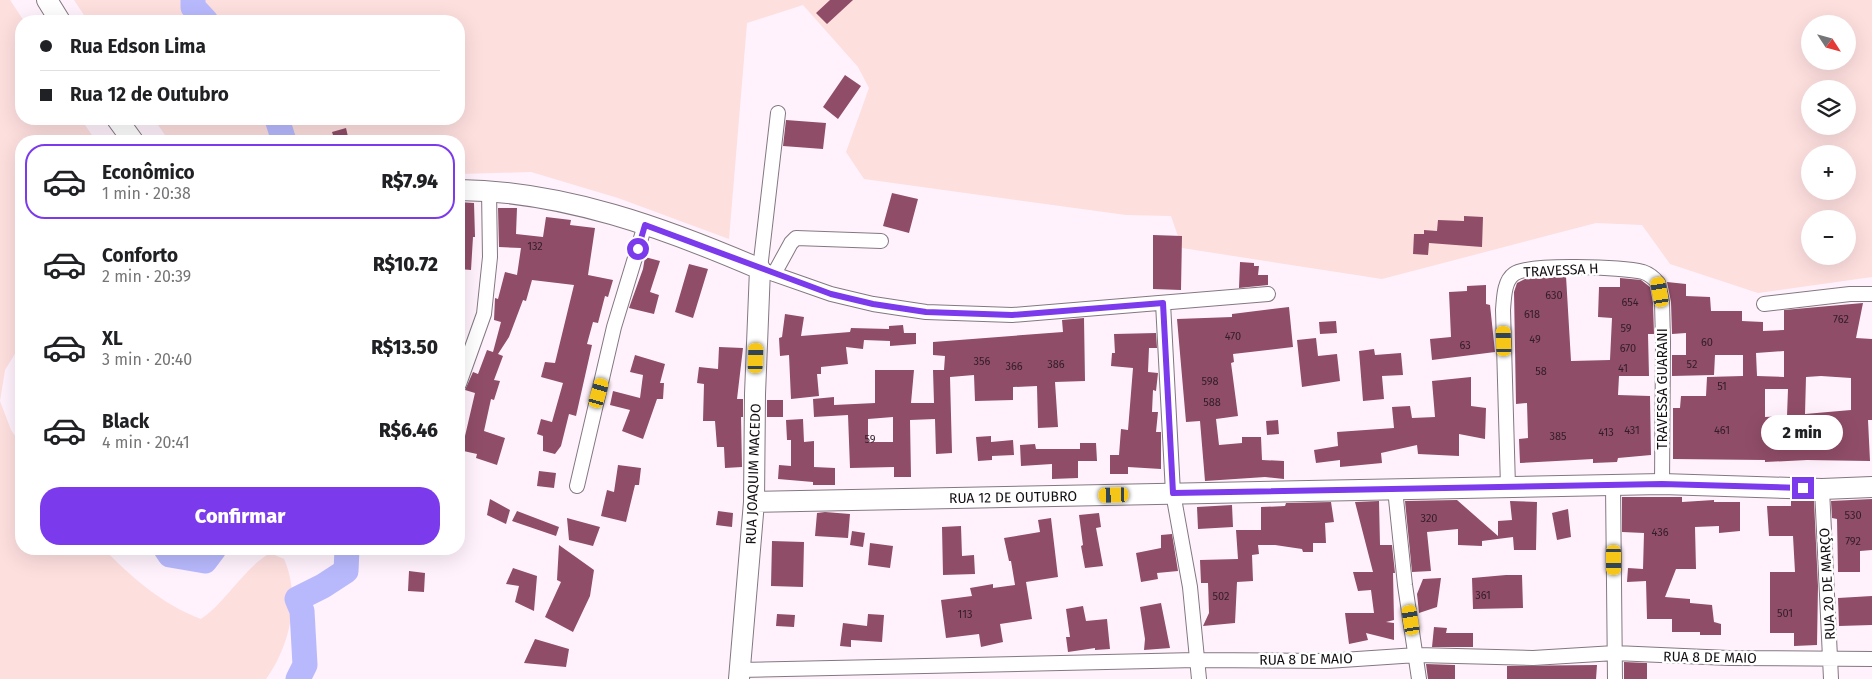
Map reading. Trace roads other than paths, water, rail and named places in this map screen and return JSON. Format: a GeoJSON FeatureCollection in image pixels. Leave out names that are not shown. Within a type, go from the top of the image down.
{"type":"FeatureCollection","features":[{"type":"Feature","properties":{"kind":"street"},"geometry":{"type":"LineString","coordinates":[[48,0],[57,15]]}},
{"type":"Feature","properties":{"kind":"street"},"geometry":{"type":"LineString","coordinates":[[767,271],[778,113]]}},
{"type":"Feature","properties":{"kind":"street"},"geometry":{"type":"LineString","coordinates":[[465,190],[489,190],[560,202],[645,225],[831,294],[873,304],[926,312],[1012,315],[1268,294]]}},
{"type":"Feature","properties":{"kind":"street"},"geometry":{"type":"LineString","coordinates":[[465,367],[484,314],[490,256],[489,190]]}},
{"type":"Feature","properties":{"kind":"street"},"geometry":{"type":"LineString","coordinates":[[577,486],[614,327],[645,225]]}},
{"type":"Feature","properties":{"kind":"street"},"geometry":{"type":"LineString","coordinates":[[767,271],[796,238],[881,241]]}},
{"type":"Feature","properties":{"kind":"street","name":"TRAVESSA H"},"geometry":{"type":"LineString","coordinates":[[1508,487],[1503,310],[1504,295],[1510,279],[1517,272],[1571,266],[1644,272]]}},
{"type":"Feature","properties":{"kind":"street","name":"RUA JOAQUIM MACEDO"},"geometry":{"type":"LineString","coordinates":[[739,674],[754,502],[755,394],[767,271]]}},
{"type":"Feature","properties":{"kind":"street","name":"TRAVESSA GUARANI"},"geometry":{"type":"LineString","coordinates":[[1644,272],[1658,282],[1662,302],[1662,484]]}},
{"type":"Feature","properties":{"kind":"street"},"geometry":{"type":"LineString","coordinates":[[1764,304],[1850,294],[1872,294]]}},
{"type":"Feature","properties":{"kind":"street"},"geometry":{"type":"LineString","coordinates":[[1163,303],[1173,493],[1190,586],[1199,679]]}},
{"type":"Feature","properties":{"kind":"street","name":"RUA 12 DE OUTUBRO"},"geometry":{"type":"LineString","coordinates":[[754,502],[1662,484],[1822,489],[1872,487]]}},
{"type":"Feature","properties":{"kind":"street"},"geometry":{"type":"LineString","coordinates":[[1613,485],[1615,679]]}},
{"type":"Feature","properties":{"kind":"street"},"geometry":{"type":"LineString","coordinates":[[1395,489],[1405,585],[1419,679]]}},
{"type":"Feature","properties":{"kind":"street","name":"RUA 20 DE MARÇO"},"geometry":{"type":"LineString","coordinates":[[1822,489],[1831,679]]}},
{"type":"Feature","properties":{"kind":"street","name":"RUA 8 DE MAIO"},"geometry":{"type":"LineString","coordinates":[[739,674],[1196,660],[1327,660],[1416,655],[1533,658],[1615,653],[1729,658],[1872,659]]}},
{"type":"Feature","properties":{"kind":"waterway"},"geometry":{"type":"LineString","coordinates":[[193,0],[193,7],[200,15]]}},
{"type":"Feature","properties":{"kind":"waterway"},"geometry":{"type":"LineString","coordinates":[[279,125],[282,135]]}},
{"type":"Feature","properties":{"kind":"waterway"},"geometry":{"type":"LineString","coordinates":[[170,555],[205,561],[210,555]]}},
{"type":"Feature","properties":{"kind":"waterway"},"geometry":{"type":"LineString","coordinates":[[298,679],[305,665],[302,611],[297,599],[323,586],[346,571],[347,555]]}}]}
